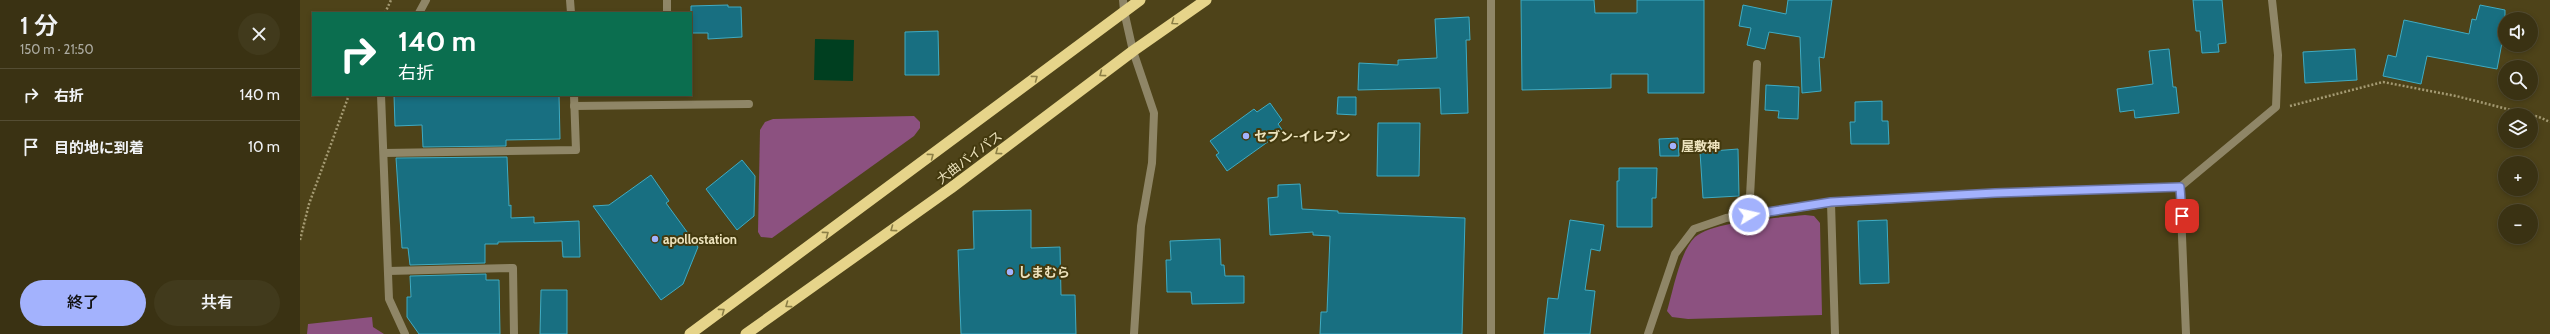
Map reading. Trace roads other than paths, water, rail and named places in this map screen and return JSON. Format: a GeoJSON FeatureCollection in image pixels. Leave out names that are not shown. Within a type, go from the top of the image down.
{"type":"FeatureCollection","features":[{"type":"Feature","properties":{"kind":"highway","name":"大曲バイパス"},"geometry":{"type":"LineString","coordinates":[[690,334],[1124,6],[1140,0]]}},
{"type":"Feature","properties":{"kind":"highway","name":"大曲バイパス"},"geometry":{"type":"LineString","coordinates":[[746,334],[951,188],[1133,51],[1206,0]]}},
{"type":"Feature","properties":{"kind":"street"},"geometry":{"type":"LineString","coordinates":[[420,12],[426,0]]}},
{"type":"Feature","properties":{"kind":"street"},"geometry":{"type":"LineString","coordinates":[[570,0],[571,12]]}},
{"type":"Feature","properties":{"kind":"street"},"geometry":{"type":"LineString","coordinates":[[666,0],[667,12]]}},
{"type":"Feature","properties":{"kind":"street"},"geometry":{"type":"LineString","coordinates":[[1491,0],[1491,334]]}},
{"type":"Feature","properties":{"kind":"street"},"geometry":{"type":"LineString","coordinates":[[1648,334],[1675,254],[1694,229],[1726,218],[1831,202],[1995,193],[2180,187],[2276,107],[2278,55],[2272,0]]}},
{"type":"Feature","properties":{"kind":"street"},"geometry":{"type":"LineString","coordinates":[[1124,6],[1133,51],[1154,113],[1152,163],[1141,226],[1134,334]]}},
{"type":"Feature","properties":{"kind":"street"},"geometry":{"type":"LineString","coordinates":[[1749,215],[1757,64]]}},
{"type":"Feature","properties":{"kind":"street"},"geometry":{"type":"LineString","coordinates":[[380,96],[384,153],[389,299],[405,334]]}},
{"type":"Feature","properties":{"kind":"street"},"geometry":{"type":"LineString","coordinates":[[384,153],[576,150],[574,96]]}},
{"type":"Feature","properties":{"kind":"street"},"geometry":{"type":"LineString","coordinates":[[667,96],[668,104]]}},
{"type":"Feature","properties":{"kind":"street"},"geometry":{"type":"LineString","coordinates":[[574,106],[749,104]]}},
{"type":"Feature","properties":{"kind":"street"},"geometry":{"type":"LineString","coordinates":[[2180,187],[2186,334]]}},
{"type":"Feature","properties":{"kind":"street"},"geometry":{"type":"LineString","coordinates":[[1831,202],[1835,334]]}},
{"type":"Feature","properties":{"kind":"street"},"geometry":{"type":"LineString","coordinates":[[388,271],[513,268],[514,334]]}},
{"type":"Feature","properties":{"kind":"place","name":"セブン-イレブン"},"geometry":{"type":"Point","coordinates":[1246,136]}},
{"type":"Feature","properties":{"kind":"place","name":"屋敷神"},"geometry":{"type":"Point","coordinates":[1673,146]}},
{"type":"Feature","properties":{"kind":"place","name":"apollostation"},"geometry":{"type":"Point","coordinates":[655,239]}},
{"type":"Feature","properties":{"kind":"place","name":"しまむら"},"geometry":{"type":"Point","coordinates":[1010,272]}}]}
